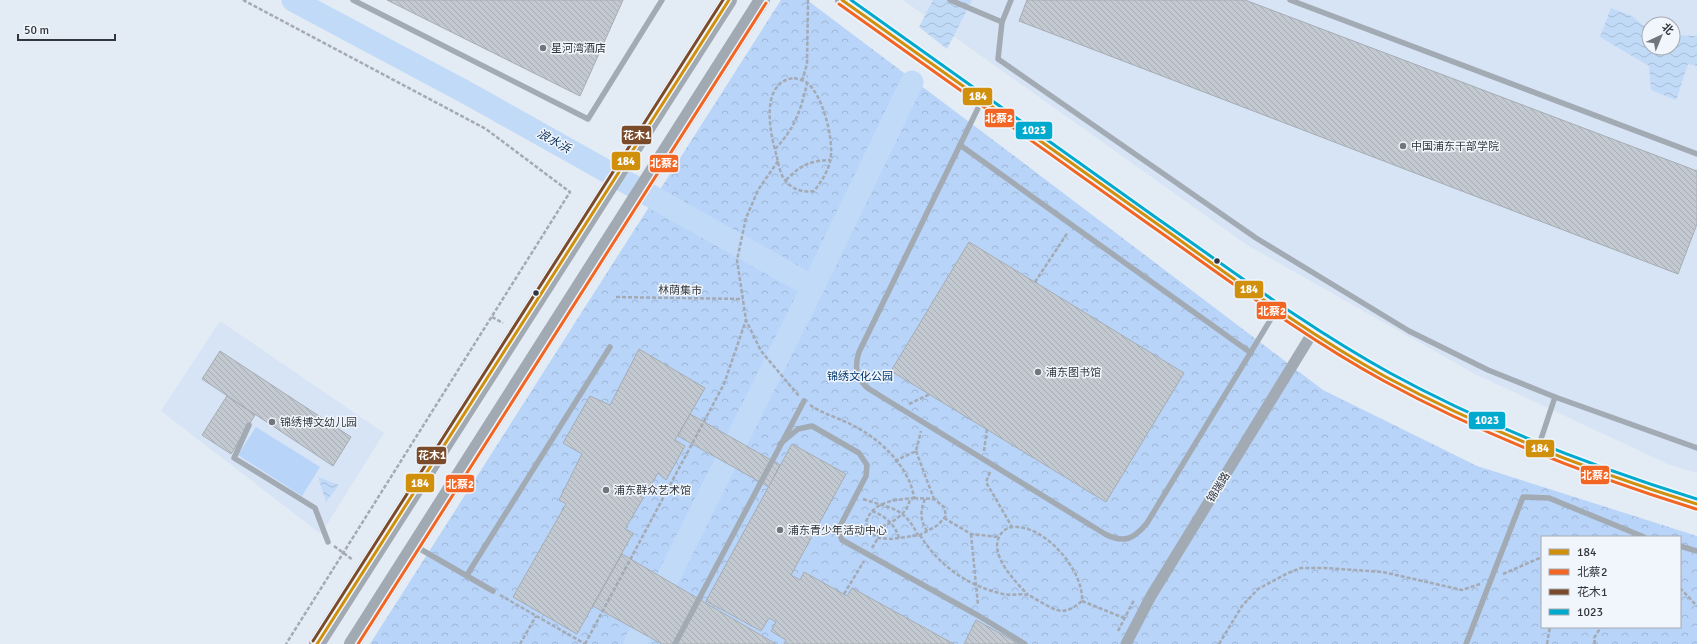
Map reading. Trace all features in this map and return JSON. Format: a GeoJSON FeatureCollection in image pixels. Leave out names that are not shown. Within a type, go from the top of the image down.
{"type":"FeatureCollection","features":[{"type":"Feature","properties":{"kind":"main road"},"geometry":{"type":"LineString","coordinates":[[317,644],[729,0]]}},
{"type":"Feature","properties":{"kind":"main road"},"geometry":{"type":"LineString","coordinates":[[352,644],[762,0]]}},
{"type":"Feature","properties":{"kind":"street"},"geometry":{"type":"LineString","coordinates":[[842,0],[1277,309],[1401,384],[1538,448],[1624,481],[1697,504]]}},
{"type":"Feature","properties":{"kind":"street","name":"锦瑞路"},"geometry":{"type":"LineString","coordinates":[[1126,644],[1151,596],[1313,332]]}},
{"type":"Feature","properties":{"kind":"lane"},"geometry":{"type":"LineString","coordinates":[[353,0],[588,119],[662,0]]}},
{"type":"Feature","properties":{"kind":"lane"},"geometry":{"type":"LineString","coordinates":[[950,0],[1002,22]]}},
{"type":"Feature","properties":{"kind":"lane"},"geometry":{"type":"LineString","coordinates":[[1011,0],[1002,22],[998,59],[1256,238],[1409,331],[1488,370],[1555,397],[1697,448]]}},
{"type":"Feature","properties":{"kind":"lane"},"geometry":{"type":"LineString","coordinates":[[1290,0],[1697,154]]}},
{"type":"Feature","properties":{"kind":"lane"},"geometry":{"type":"LineString","coordinates":[[982,100],[857,358],[856,372],[864,386],[1105,534],[1120,540],[1128,539],[1138,533],[1147,523],[1277,309]]}},
{"type":"Feature","properties":{"kind":"lane"},"geometry":{"type":"LineString","coordinates":[[960,145],[1251,353]]}},
{"type":"Feature","properties":{"kind":"lane"},"geometry":{"type":"LineString","coordinates":[[467,575],[610,347]]}},
{"type":"Feature","properties":{"kind":"lane"},"geometry":{"type":"LineString","coordinates":[[1538,448],[1555,397]]}},
{"type":"Feature","properties":{"kind":"lane"},"geometry":{"type":"LineString","coordinates":[[674,644],[804,401]]}},
{"type":"Feature","properties":{"kind":"lane"},"geometry":{"type":"LineString","coordinates":[[249,425],[234,458],[316,508],[328,542]]}},
{"type":"Feature","properties":{"kind":"lane"},"geometry":{"type":"LineString","coordinates":[[780,444],[798,429],[812,426],[859,453],[867,465],[866,476],[838,530],[842,540],[1025,644]]}},
{"type":"Feature","properties":{"kind":"lane"},"geometry":{"type":"LineString","coordinates":[[1466,644],[1523,497],[1549,498],[1642,536]]}},
{"type":"Feature","properties":{"kind":"lane"},"geometry":{"type":"LineString","coordinates":[[415,546],[493,591]]}},
{"type":"Feature","properties":{"kind":"lane"},"geometry":{"type":"LineString","coordinates":[[1681,546],[1697,551]]}},
{"type":"Feature","properties":{"kind":"path"},"geometry":{"type":"LineString","coordinates":[[243,0],[486,129],[570,192],[286,644]]}},
{"type":"Feature","properties":{"kind":"path"},"geometry":{"type":"LineString","coordinates":[[802,81],[807,64],[808,0]]}},
{"type":"Feature","properties":{"kind":"path"},"geometry":{"type":"LineString","coordinates":[[794,78],[807,83],[814,92],[826,116],[831,144],[830,160],[821,183],[814,191],[804,193],[793,187],[783,177],[775,149],[769,119],[770,104],[778,85],[786,79],[794,78]]}},
{"type":"Feature","properties":{"kind":"path"},"geometry":{"type":"LineString","coordinates":[[775,149],[787,135],[798,118],[807,83]]}},
{"type":"Feature","properties":{"kind":"path"},"geometry":{"type":"LineString","coordinates":[[786,180],[803,165],[813,161],[830,160]]}},
{"type":"Feature","properties":{"kind":"path"},"geometry":{"type":"LineString","coordinates":[[778,161],[758,190],[746,218],[737,260],[746,320],[761,351],[786,382],[804,401],[814,408],[854,425],[875,440],[888,450],[909,478],[912,498],[910,505],[903,514],[891,523],[870,532]]}},
{"type":"Feature","properties":{"kind":"path"},"geometry":{"type":"LineString","coordinates":[[1036,282],[1072,225]]}},
{"type":"Feature","properties":{"kind":"path","name":"林荫集市"},"geometry":{"type":"LineString","coordinates":[[616,297],[743,299]]}},
{"type":"Feature","properties":{"kind":"path"},"geometry":{"type":"LineString","coordinates":[[492,317],[503,323]]}},
{"type":"Feature","properties":{"kind":"path"},"geometry":{"type":"LineString","coordinates":[[493,591],[585,644],[724,384],[746,320]]}},
{"type":"Feature","properties":{"kind":"path"},"geometry":{"type":"LineString","coordinates":[[900,408],[930,394]]}},
{"type":"Feature","properties":{"kind":"path"},"geometry":{"type":"LineString","coordinates":[[923,423],[916,451],[934,499],[944,507],[946,516],[938,525],[919,535],[899,538],[878,538],[870,532],[868,528],[866,522],[868,514],[879,505],[912,498],[934,499]]}},
{"type":"Feature","properties":{"kind":"path"},"geometry":{"type":"LineString","coordinates":[[983,459],[987,429]]}},
{"type":"Feature","properties":{"kind":"path"},"geometry":{"type":"LineString","coordinates":[[895,460],[916,451]]}},
{"type":"Feature","properties":{"kind":"path"},"geometry":{"type":"LineString","coordinates":[[992,465],[986,482],[1012,527]]}},
{"type":"Feature","properties":{"kind":"path"},"geometry":{"type":"LineString","coordinates":[[856,496],[897,510],[903,514],[909,519],[919,535],[945,566],[967,581],[1005,594],[1028,595]]}},
{"type":"Feature","properties":{"kind":"path"},"geometry":{"type":"LineString","coordinates":[[925,499],[921,507],[921,516],[927,531]]}},
{"type":"Feature","properties":{"kind":"path"},"geometry":{"type":"LineString","coordinates":[[872,511],[882,515],[891,523],[897,531],[899,538]]}},
{"type":"Feature","properties":{"kind":"path"},"geometry":{"type":"LineString","coordinates":[[944,518],[972,534],[998,537]]}},
{"type":"Feature","properties":{"kind":"path"},"geometry":{"type":"LineString","coordinates":[[1012,527],[1026,529],[1045,539],[1064,556],[1072,567],[1079,582],[1082,601],[1072,609],[1065,612],[1054,610],[1028,595],[1007,572],[997,553],[998,537],[1004,530],[1012,527]]}},
{"type":"Feature","properties":{"kind":"path"},"geometry":{"type":"LineString","coordinates":[[838,530],[868,528]]}},
{"type":"Feature","properties":{"kind":"path"},"geometry":{"type":"LineString","coordinates":[[972,534],[978,616]]}},
{"type":"Feature","properties":{"kind":"path"},"geometry":{"type":"LineString","coordinates":[[844,594],[878,538]]}},
{"type":"Feature","properties":{"kind":"path"},"geometry":{"type":"LineString","coordinates":[[1219,644],[1242,606],[1254,593],[1274,580],[1301,568],[1384,572],[1462,590],[1490,580],[1541,557]]}},
{"type":"Feature","properties":{"kind":"path"},"geometry":{"type":"LineString","coordinates":[[1681,589],[1697,606]]}},
{"type":"Feature","properties":{"kind":"path"},"geometry":{"type":"LineString","coordinates":[[1082,601],[1124,618]]}},
{"type":"Feature","properties":{"kind":"path"},"geometry":{"type":"LineString","coordinates":[[520,644],[536,616]]}},
{"type":"Feature","properties":{"kind":"path"},"geometry":{"type":"LineString","coordinates":[[1547,644],[1550,628]]}},
{"type":"Feature","properties":{"kind":"path"},"geometry":{"type":"LineString","coordinates":[[1595,644],[1594,638],[1600,628]]}},
{"type":"Feature","properties":{"kind":"shaded area","name":"中国浦东干部学院"},"geometry":{"type":"Polygon","coordinates":[[[903,0],[1697,0],[1697,473],[1670,465],[1475,374],[1247,245],[903,0]]]}},
{"type":"Feature","properties":{"kind":"shaded area","name":"锦绣博文幼儿园"},"geometry":{"type":"Polygon","coordinates":[[[220,321],[384,433],[321,534],[161,411],[220,321]]]}},
{"type":"Feature","properties":{"kind":"green space","name":"锦绣文化公园"},"geometry":{"type":"Polygon","coordinates":[[[781,0],[807,0],[1323,390],[1477,466],[1697,536],[1697,644],[370,644],[781,0]]]}},
{"type":"Feature","properties":{"kind":"green space"},"geometry":{"type":"Polygon","coordinates":[[[256,427],[320,467],[302,496],[238,455],[256,427]]]}},
{"type":"Feature","properties":{"kind":"water"},"geometry":{"type":"Polygon","coordinates":[[[933,0],[972,0],[947,49],[919,27],[933,0]]]}},
{"type":"Feature","properties":{"kind":"water"},"geometry":{"type":"Polygon","coordinates":[[[1611,8],[1632,16],[1641,23],[1641,56],[1681,56],[1681,35],[1697,36],[1697,66],[1688,64],[1676,100],[1651,90],[1649,66],[1600,37],[1611,8]]]}},
{"type":"Feature","properties":{"kind":"water"},"geometry":{"type":"Polygon","coordinates":[[[318,477],[339,485],[326,502],[318,477]]]}},
{"type":"Feature","properties":{"kind":"building","name":"星河湾酒店"},"geometry":{"type":"Polygon","coordinates":[[[387,0],[623,0],[580,96],[387,0]]]}},
{"type":"Feature","properties":{"kind":"building"},"geometry":{"type":"Polygon","coordinates":[[[1027,0],[1245,0],[1697,171],[1697,224],[1678,274],[1019,21],[1027,0]]]}},
{"type":"Feature","properties":{"kind":"building","name":"浦东图书馆"},"geometry":{"type":"Polygon","coordinates":[[[969,242],[1184,373],[1106,502],[891,371],[969,242]]]}},
{"type":"Feature","properties":{"kind":"building","name":"浦东群众艺术馆"},"geometry":{"type":"Polygon","coordinates":[[[639,349],[705,388],[675,440],[685,446],[666,480],[658,473],[625,529],[633,533],[577,634],[513,597],[566,504],[559,500],[582,454],[563,443],[590,396],[610,405],[639,349]]]}},
{"type":"Feature","properties":{"kind":"building"},"geometry":{"type":"Polygon","coordinates":[[[220,351],[351,437],[333,466],[202,379],[220,351]]]}},
{"type":"Feature","properties":{"kind":"building"},"geometry":{"type":"Polygon","coordinates":[[[227,396],[255,415],[231,454],[202,435],[227,396]]]}},
{"type":"Feature","properties":{"kind":"building"},"geometry":{"type":"Polygon","coordinates":[[[690,414],[780,465],[769,487],[678,436],[690,414]]]}},
{"type":"Feature","properties":{"kind":"building","name":"浦东青少年活动中心"},"geometry":{"type":"Polygon","coordinates":[[[792,444],[846,474],[791,575],[800,580],[804,572],[847,596],[852,588],[954,644],[784,644],[786,640],[771,631],[776,622],[769,618],[761,631],[706,601],[792,444]]]}},
{"type":"Feature","properties":{"kind":"building"},"geometry":{"type":"Polygon","coordinates":[[[622,554],[776,644],[662,644],[593,606],[622,554]]]}},
{"type":"Feature","properties":{"kind":"building"},"geometry":{"type":"Polygon","coordinates":[[[976,620],[1019,644],[964,644],[976,620]]]}},
{"type":"Feature","properties":{"kind":"waterway","name":"浪水浜"},"geometry":{"type":"LineString","coordinates":[[293,0],[469,94],[813,287]]}},
{"type":"Feature","properties":{"kind":"waterway"},"geometry":{"type":"LineString","coordinates":[[635,644],[813,287],[912,82]]}},
{"type":"Feature","properties":{"kind":"transit line","name":"花木1"},"geometry":{"type":"LineString","coordinates":[[313,641],[723,0]]}},
{"type":"Feature","properties":{"kind":"transit line","name":"184"},"geometry":{"type":"LineString","coordinates":[[317,644],[729,0]]}},
{"type":"Feature","properties":{"kind":"transit line","name":"184"},"geometry":{"type":"LineString","coordinates":[[842,0],[1267,302],[1356,360],[1423,396],[1500,432],[1617,478],[1697,504]]}},
{"type":"Feature","properties":{"kind":"transit line","name":"1023"},"geometry":{"type":"LineString","coordinates":[[851,0],[1243,279],[1360,356],[1427,392],[1540,444],[1618,473],[1697,499]]}},
{"type":"Feature","properties":{"kind":"transit line","name":"北蔡2"},"geometry":{"type":"LineString","coordinates":[[358,644],[766,3]]}},
{"type":"Feature","properties":{"kind":"transit line","name":"北蔡2"},"geometry":{"type":"LineString","coordinates":[[839,4],[1236,286],[1294,326],[1354,364],[1421,401],[1498,437],[1616,483],[1696,509]]}},
{"type":"Feature","properties":{"kind":"place","name":"星河湾酒店"},"geometry":{"type":"Point","coordinates":[543,48]}},
{"type":"Feature","properties":{"kind":"place","name":"中国浦东干部学院"},"geometry":{"type":"Point","coordinates":[1403,146]}},
{"type":"Feature","properties":{"kind":"place","name":"浦东图书馆"},"geometry":{"type":"Point","coordinates":[1038,372]}},
{"type":"Feature","properties":{"kind":"place","name":"锦绣博文幼儿园"},"geometry":{"type":"Point","coordinates":[272,422]}},
{"type":"Feature","properties":{"kind":"place","name":"浦东群众艺术馆"},"geometry":{"type":"Point","coordinates":[606,490]}},
{"type":"Feature","properties":{"kind":"place","name":"浦东青少年活动中心"},"geometry":{"type":"Point","coordinates":[780,530]}}]}
